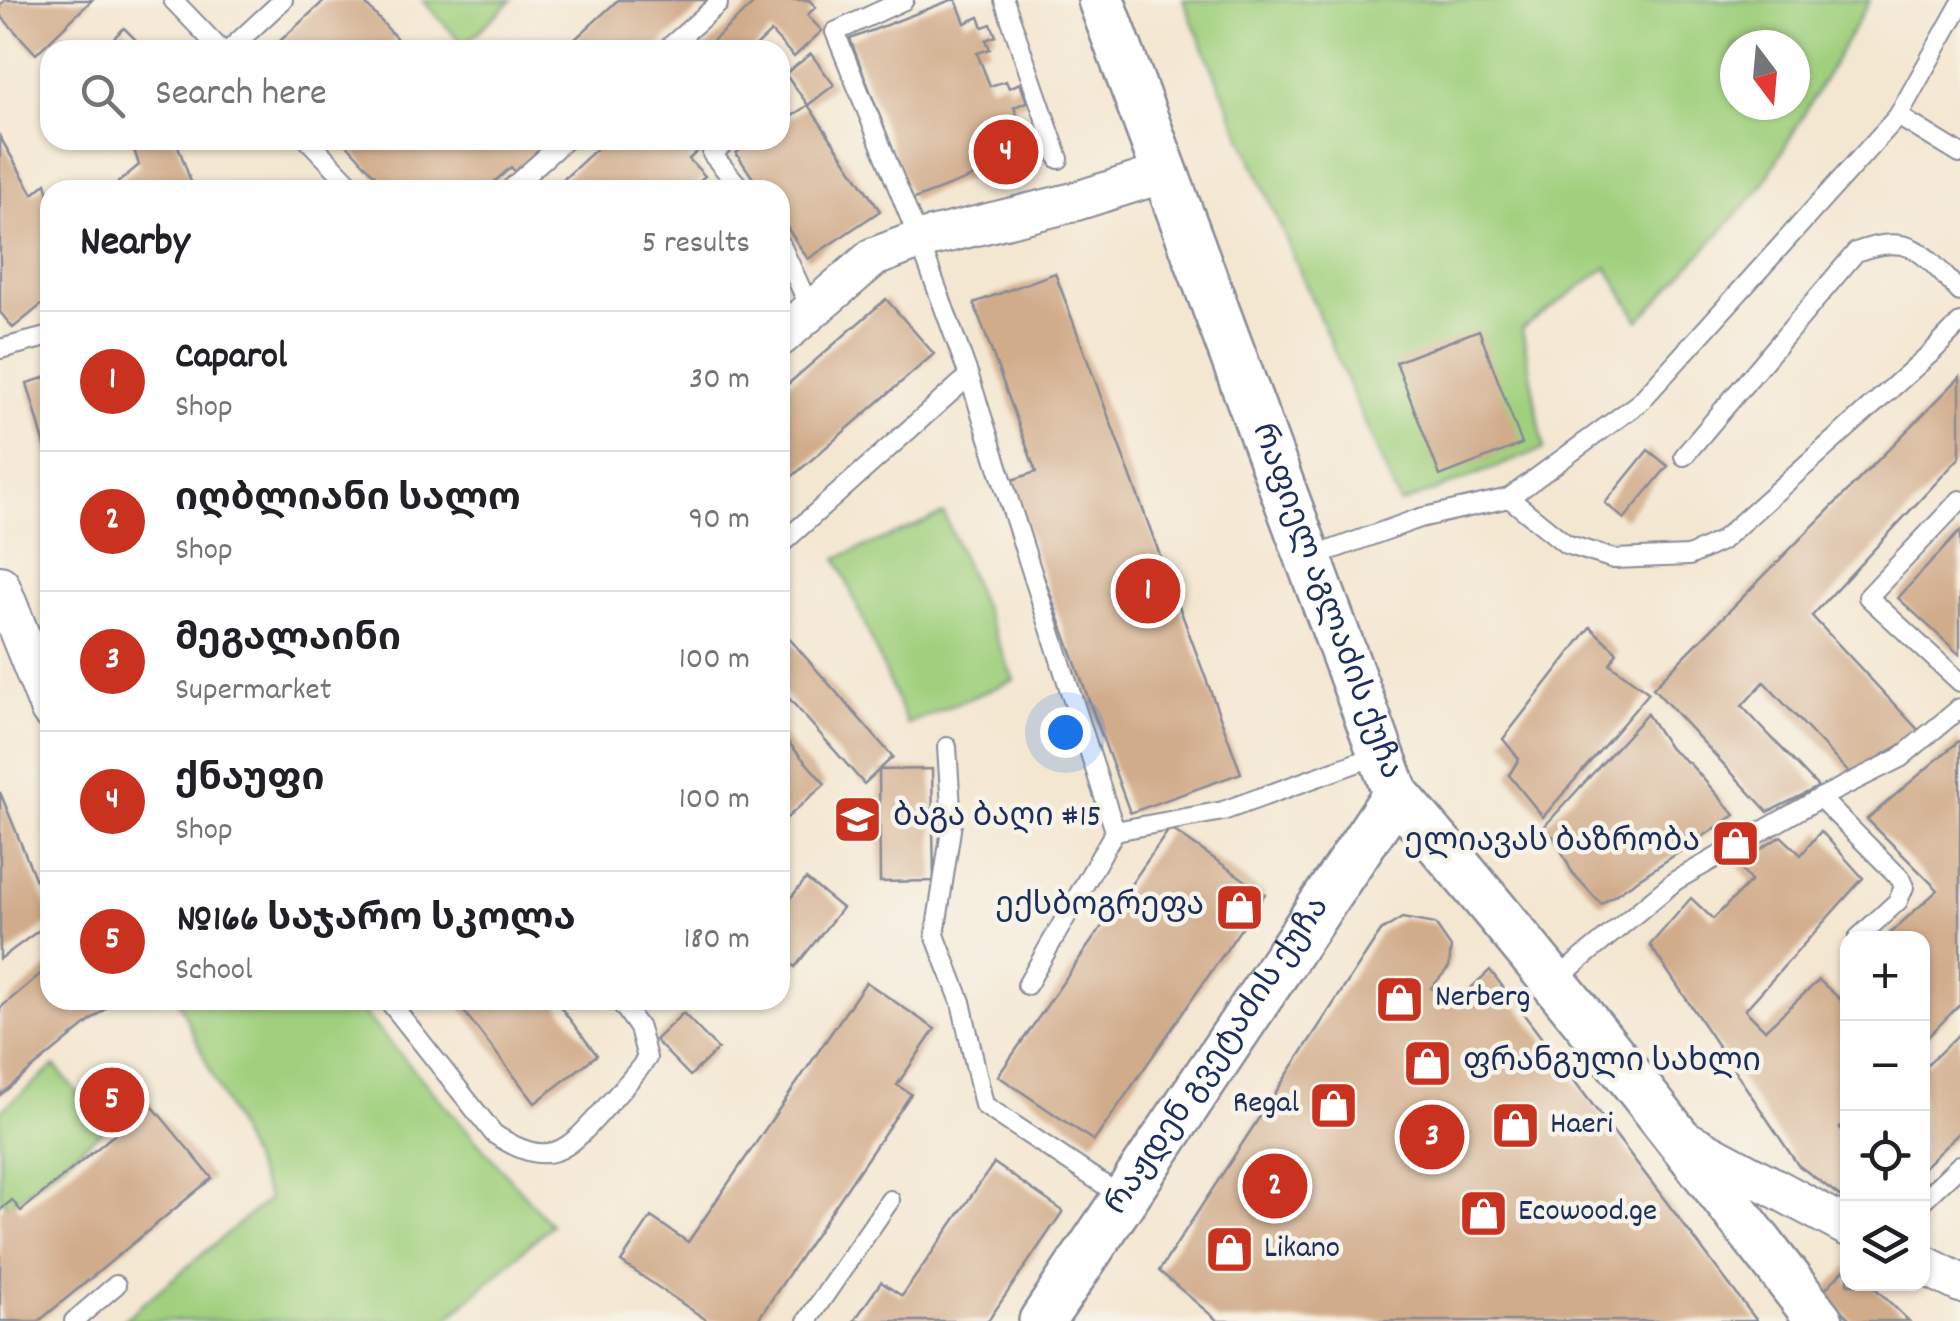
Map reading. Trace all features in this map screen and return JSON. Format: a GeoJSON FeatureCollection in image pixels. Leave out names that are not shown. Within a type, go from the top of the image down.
{"type":"FeatureCollection","features":[{"type":"Feature","properties":{"kind":"street","name":"რაფიელ აგლაძის ქუჩა"},"geometry":{"type":"LineString","coordinates":[[1101,0],[1389,774],[1552,983],[1680,1137],[1820,1321]]}},
{"type":"Feature","properties":{"kind":"street"},"geometry":{"type":"LineString","coordinates":[[790,328],[874,258],[919,240],[1070,203],[1166,173]]}},
{"type":"Feature","properties":{"kind":"street"},"geometry":{"type":"LineString","coordinates":[[0,585],[40,685]]}},
{"type":"Feature","properties":{"kind":"street","name":"რაჟდენ გვეტაძის ქუჩა"},"geometry":{"type":"LineString","coordinates":[[1042,1321],[1125,1198],[1389,774]]}},
{"type":"Feature","properties":{"kind":"street"},"geometry":{"type":"LineString","coordinates":[[1680,1137],[1840,1223]]}},
{"type":"Feature","properties":{"kind":"street"},"geometry":{"type":"LineString","coordinates":[[1930,1268],[1960,1283]]}},
{"type":"Feature","properties":{"kind":"lane"},"geometry":{"type":"LineString","coordinates":[[173,0],[211,40]]}},
{"type":"Feature","properties":{"kind":"lane"},"geometry":{"type":"LineString","coordinates":[[240,40],[283,0]]}},
{"type":"Feature","properties":{"kind":"lane"},"geometry":{"type":"LineString","coordinates":[[904,0],[835,32],[970,376],[1115,831],[1026,985]]}},
{"type":"Feature","properties":{"kind":"lane"},"geometry":{"type":"LineString","coordinates":[[1004,0],[1059,159]]}},
{"type":"Feature","properties":{"kind":"lane"},"geometry":{"type":"LineString","coordinates":[[677,40],[718,4]]}},
{"type":"Feature","properties":{"kind":"lane"},"geometry":{"type":"LineString","coordinates":[[1308,558],[1420,518],[1508,498],[1640,402],[1898,116],[1960,5]]}},
{"type":"Feature","properties":{"kind":"lane"},"geometry":{"type":"LineString","coordinates":[[1898,116],[1960,154]]}},
{"type":"Feature","properties":{"kind":"lane"},"geometry":{"type":"LineString","coordinates":[[318,150],[346,180]]}},
{"type":"Feature","properties":{"kind":"lane"},"geometry":{"type":"LineString","coordinates":[[519,180],[554,150]]}},
{"type":"Feature","properties":{"kind":"lane"},"geometry":{"type":"LineString","coordinates":[[717,150],[712,154],[734,180]]}},
{"type":"Feature","properties":{"kind":"lane"},"geometry":{"type":"LineString","coordinates":[[1684,456],[1856,252],[1884,242],[1918,249],[1960,292]]}},
{"type":"Feature","properties":{"kind":"lane"},"geometry":{"type":"LineString","coordinates":[[790,265],[810,310]]}},
{"type":"Feature","properties":{"kind":"lane"},"geometry":{"type":"LineString","coordinates":[[1508,498],[1566,544],[1614,559],[1689,556],[1721,541],[1960,324]]}},
{"type":"Feature","properties":{"kind":"lane"},"geometry":{"type":"LineString","coordinates":[[0,349],[40,339]]}},
{"type":"Feature","properties":{"kind":"lane"},"geometry":{"type":"LineString","coordinates":[[790,535],[970,376]]}},
{"type":"Feature","properties":{"kind":"lane"},"geometry":{"type":"LineString","coordinates":[[1960,500],[1868,597],[1960,682]]}},
{"type":"Feature","properties":{"kind":"lane"},"geometry":{"type":"LineString","coordinates":[[1552,983],[1675,880],[1900,758],[1960,708]]}},
{"type":"Feature","properties":{"kind":"lane"},"geometry":{"type":"LineString","coordinates":[[947,746],[952,823],[935,935],[960,1002],[984,1105],[1125,1198]]}},
{"type":"Feature","properties":{"kind":"lane"},"geometry":{"type":"LineString","coordinates":[[1115,831],[1389,774]]}},
{"type":"Feature","properties":{"kind":"lane"},"geometry":{"type":"LineString","coordinates":[[1820,798],[1900,878],[1904,887],[1898,901],[1866,931]]}},
{"type":"Feature","properties":{"kind":"lane"},"geometry":{"type":"LineString","coordinates":[[396,1010],[494,1134],[516,1148],[538,1152],[558,1152],[574,1143],[647,1058],[639,1028],[626,1010]]}},
{"type":"Feature","properties":{"kind":"lane"},"geometry":{"type":"LineString","coordinates":[[1923,1201],[1960,1164]]}},
{"type":"Feature","properties":{"kind":"lane"},"geometry":{"type":"LineString","coordinates":[[807,1321],[890,1200]]}},
{"type":"Feature","properties":{"kind":"lane"},"geometry":{"type":"LineString","coordinates":[[74,1321],[116,1284]]}},
{"type":"Feature","properties":{"kind":"green space"},"geometry":{"type":"Polygon","coordinates":[[[422,0],[512,0],[469,40],[459,40],[422,0]]]}},
{"type":"Feature","properties":{"kind":"green space"},"geometry":{"type":"Polygon","coordinates":[[[1183,0],[1870,0],[1810,103],[1810,30],[1720,30],[1720,120],[1800,120],[1761,188],[1639,321],[1607,267],[1522,329],[1544,449],[1400,504],[1183,0]]]}},
{"type":"Feature","properties":{"kind":"green space"},"geometry":{"type":"Polygon","coordinates":[[[944,514],[1014,680],[907,724],[837,558],[944,514]]]}},
{"type":"Feature","properties":{"kind":"green space"},"geometry":{"type":"Polygon","coordinates":[[[183,1010],[361,1010],[551,1225],[445,1321],[122,1321],[269,1199],[183,1010]]]}},
{"type":"Feature","properties":{"kind":"green space"},"geometry":{"type":"Polygon","coordinates":[[[55,1066],[106,1128],[8,1207],[0,1197],[0,1111],[55,1066]]]}},
{"type":"Feature","properties":{"kind":"building"},"geometry":{"type":"Polygon","coordinates":[[[5,0],[92,0],[51,40],[40,40],[36,54],[0,15],[0,5],[5,0]]]}},
{"type":"Feature","properties":{"kind":"building"},"geometry":{"type":"Polygon","coordinates":[[[325,0],[362,0],[397,39],[396,40],[281,40],[325,0]]]}},
{"type":"Feature","properties":{"kind":"building"},"geometry":{"type":"Polygon","coordinates":[[[618,0],[709,0],[665,40],[574,40],[618,0]]]}},
{"type":"Feature","properties":{"kind":"building"},"geometry":{"type":"Polygon","coordinates":[[[752,0],[809,0],[816,7],[807,15],[822,31],[794,57],[790,40],[778,40],[771,32],[763,40],[714,40],[754,3],[752,0]]]}},
{"type":"Feature","properties":{"kind":"building"},"geometry":{"type":"Polygon","coordinates":[[[956,0],[965,23],[979,17],[983,27],[991,24],[996,36],[986,40],[990,49],[977,53],[990,86],[1006,81],[1009,88],[1020,83],[1027,102],[1014,107],[1017,116],[1003,122],[1017,160],[912,200],[850,39],[956,0]]]}},
{"type":"Feature","properties":{"kind":"building"},"geometry":{"type":"Polygon","coordinates":[[[124,28],[136,40],[111,40],[124,28]]]}},
{"type":"Feature","properties":{"kind":"building"},"geometry":{"type":"Polygon","coordinates":[[[811,54],[834,85],[808,105],[790,81],[790,70],[811,54]]]}},
{"type":"Feature","properties":{"kind":"building"},"geometry":{"type":"Polygon","coordinates":[[[808,105],[880,211],[808,259],[790,232],[790,180],[754,180],[736,153],[790,150],[790,117],[808,105]]]}},
{"type":"Feature","properties":{"kind":"building"},"geometry":{"type":"Polygon","coordinates":[[[0,137],[33,194],[40,188],[40,306],[13,328],[0,312],[0,137]]]}},
{"type":"Feature","properties":{"kind":"building"},"geometry":{"type":"Polygon","coordinates":[[[134,150],[180,150],[190,180],[121,180],[139,165],[134,150]]]}},
{"type":"Feature","properties":{"kind":"building"},"geometry":{"type":"Polygon","coordinates":[[[352,150],[542,150],[516,173],[511,167],[496,180],[379,180],[352,150]]]}},
{"type":"Feature","properties":{"kind":"building"},"geometry":{"type":"Polygon","coordinates":[[[595,150],[699,150],[689,159],[705,176],[700,180],[563,180],[595,150]]]}},
{"type":"Feature","properties":{"kind":"building"},"geometry":{"type":"Polygon","coordinates":[[[1055,273],[1241,773],[1130,813],[1009,481],[1036,472],[974,303],[1055,273]]]}},
{"type":"Feature","properties":{"kind":"building"},"geometry":{"type":"Polygon","coordinates":[[[886,299],[934,354],[790,478],[790,382],[886,299]]]}},
{"type":"Feature","properties":{"kind":"building"},"geometry":{"type":"Polygon","coordinates":[[[1479,330],[1522,444],[1440,476],[1396,362],[1479,330]]]}},
{"type":"Feature","properties":{"kind":"building"},"geometry":{"type":"Polygon","coordinates":[[[1960,377],[1960,457],[1812,616],[1921,733],[1850,774],[1764,682],[1742,706],[1818,787],[1768,812],[1653,688],[1960,377]]]}},
{"type":"Feature","properties":{"kind":"building"},"geometry":{"type":"Polygon","coordinates":[[[40,379],[40,428],[27,383],[40,379]]]}},
{"type":"Feature","properties":{"kind":"building"},"geometry":{"type":"Polygon","coordinates":[[[1648,450],[1668,466],[1624,519],[1605,503],[1648,450]]]}},
{"type":"Feature","properties":{"kind":"building"},"geometry":{"type":"Polygon","coordinates":[[[1960,531],[1960,655],[1898,598],[1960,531]]]}},
{"type":"Feature","properties":{"kind":"building"},"geometry":{"type":"Polygon","coordinates":[[[1590,627],[1617,652],[1610,664],[1649,693],[1543,817],[1509,775],[1519,759],[1503,739],[1590,627]]]}},
{"type":"Feature","properties":{"kind":"building"},"geometry":{"type":"Polygon","coordinates":[[[790,639],[893,757],[864,784],[790,699],[790,639]]]}},
{"type":"Feature","properties":{"kind":"building"},"geometry":{"type":"Polygon","coordinates":[[[1647,714],[1670,749],[1690,764],[1735,815],[1601,904],[1572,872],[1554,837],[1542,829],[1647,714]]]}},
{"type":"Feature","properties":{"kind":"building"},"geometry":{"type":"Polygon","coordinates":[[[1960,740],[1960,1004],[1930,1035],[1930,931],[1892,931],[1938,890],[1867,819],[1960,740]]]}},
{"type":"Feature","properties":{"kind":"building"},"geometry":{"type":"Polygon","coordinates":[[[790,744],[825,784],[790,815],[790,744]]]}},
{"type":"Feature","properties":{"kind":"building"},"geometry":{"type":"Polygon","coordinates":[[[932,769],[934,881],[880,882],[879,770],[932,769]]]}},
{"type":"Feature","properties":{"kind":"building"},"geometry":{"type":"Polygon","coordinates":[[[0,792],[40,890],[40,929],[0,959],[0,792]]]}},
{"type":"Feature","properties":{"kind":"building"},"geometry":{"type":"Polygon","coordinates":[[[1170,828],[1265,894],[1094,1141],[998,1076],[1170,828]]]}},
{"type":"Feature","properties":{"kind":"building"},"geometry":{"type":"Polygon","coordinates":[[[1821,831],[1863,878],[1745,1010],[1765,1030],[1819,980],[1840,999],[1840,1196],[1798,1165],[1650,945],[1691,898],[1713,919],[1751,881],[1737,865],[1781,836],[1801,855],[1821,831]]]}},
{"type":"Feature","properties":{"kind":"building"},"geometry":{"type":"Polygon","coordinates":[[[806,879],[842,908],[795,967],[790,963],[790,899],[806,879]]]}},
{"type":"Feature","properties":{"kind":"building"},"geometry":{"type":"Polygon","coordinates":[[[1402,918],[1435,924],[1451,947],[1449,967],[1431,988],[1455,1003],[1490,970],[1757,1321],[1218,1321],[1159,1271],[1381,931],[1402,918]]]}},
{"type":"Feature","properties":{"kind":"building"},"geometry":{"type":"Polygon","coordinates":[[[40,974],[40,1010],[104,1010],[0,1095],[0,1008],[40,974]]]}},
{"type":"Feature","properties":{"kind":"building"},"geometry":{"type":"Polygon","coordinates":[[[866,982],[935,1029],[897,1085],[911,1094],[757,1321],[708,1321],[621,1262],[651,1217],[688,1242],[866,982]]]}},
{"type":"Feature","properties":{"kind":"building"},"geometry":{"type":"Polygon","coordinates":[[[463,1010],[563,1010],[597,1055],[535,1103],[463,1010]]]}},
{"type":"Feature","properties":{"kind":"building"},"geometry":{"type":"Polygon","coordinates":[[[683,1013],[718,1049],[690,1076],[655,1040],[683,1013]]]}},
{"type":"Feature","properties":{"kind":"building"},"geometry":{"type":"Polygon","coordinates":[[[1960,1033],[1960,1132],[1930,1161],[1930,1111],[1930,1062],[1960,1033]]]}},
{"type":"Feature","properties":{"kind":"building"},"geometry":{"type":"Polygon","coordinates":[[[144,1096],[212,1178],[39,1321],[0,1321],[0,1210],[12,1200],[21,1211],[132,1120],[125,1111],[144,1096]]]}},
{"type":"Feature","properties":{"kind":"building"},"geometry":{"type":"Polygon","coordinates":[[[994,1163],[1063,1211],[988,1321],[854,1321],[881,1282],[902,1296],[994,1163]]]}},
{"type":"Feature","properties":{"kind":"building"},"geometry":{"type":"Polygon","coordinates":[[[1840,1274],[1840,1291],[1878,1291],[1909,1321],[1852,1321],[1822,1292],[1840,1274]]]}},
{"type":"Feature","properties":{"kind":"place","name":"ქნაუფი"},"geometry":{"type":"Point","coordinates":[1006,152]}},
{"type":"Feature","properties":{"kind":"place","name":"Caparol"},"geometry":{"type":"Point","coordinates":[1148,591]}},
{"type":"Feature","properties":{"kind":"place","name":"ბაგა ბაღი #15"},"geometry":{"type":"Point","coordinates":[858,819]}},
{"type":"Feature","properties":{"kind":"place","name":"ელიავას ბაზრობა"},"geometry":{"type":"Point","coordinates":[1735,844]}},
{"type":"Feature","properties":{"kind":"place","name":"ექსბოგრეფა"},"geometry":{"type":"Point","coordinates":[1239,908]}},
{"type":"Feature","properties":{"kind":"place","name":"Nerberg"},"geometry":{"type":"Point","coordinates":[1400,999]}},
{"type":"Feature","properties":{"kind":"place","name":"ფრანგული სახლი"},"geometry":{"type":"Point","coordinates":[1428,1064]}},
{"type":"Feature","properties":{"kind":"place","name":"№166 საჯარო სკოლა"},"geometry":{"type":"Point","coordinates":[112,1100]}},
{"type":"Feature","properties":{"kind":"place","name":"Regal"},"geometry":{"type":"Point","coordinates":[1334,1105]}},
{"type":"Feature","properties":{"kind":"place","name":"Haeri"},"geometry":{"type":"Point","coordinates":[1515,1126]}},
{"type":"Feature","properties":{"kind":"place","name":"მეგალაინი"},"geometry":{"type":"Point","coordinates":[1432,1137]}},
{"type":"Feature","properties":{"kind":"place","name":"იღბლიანი სალო"},"geometry":{"type":"Point","coordinates":[1275,1186]}},
{"type":"Feature","properties":{"kind":"place","name":"Ecowood.ge"},"geometry":{"type":"Point","coordinates":[1483,1213]}},
{"type":"Feature","properties":{"kind":"place","name":"Likano"},"geometry":{"type":"Point","coordinates":[1229,1250]}}]}
